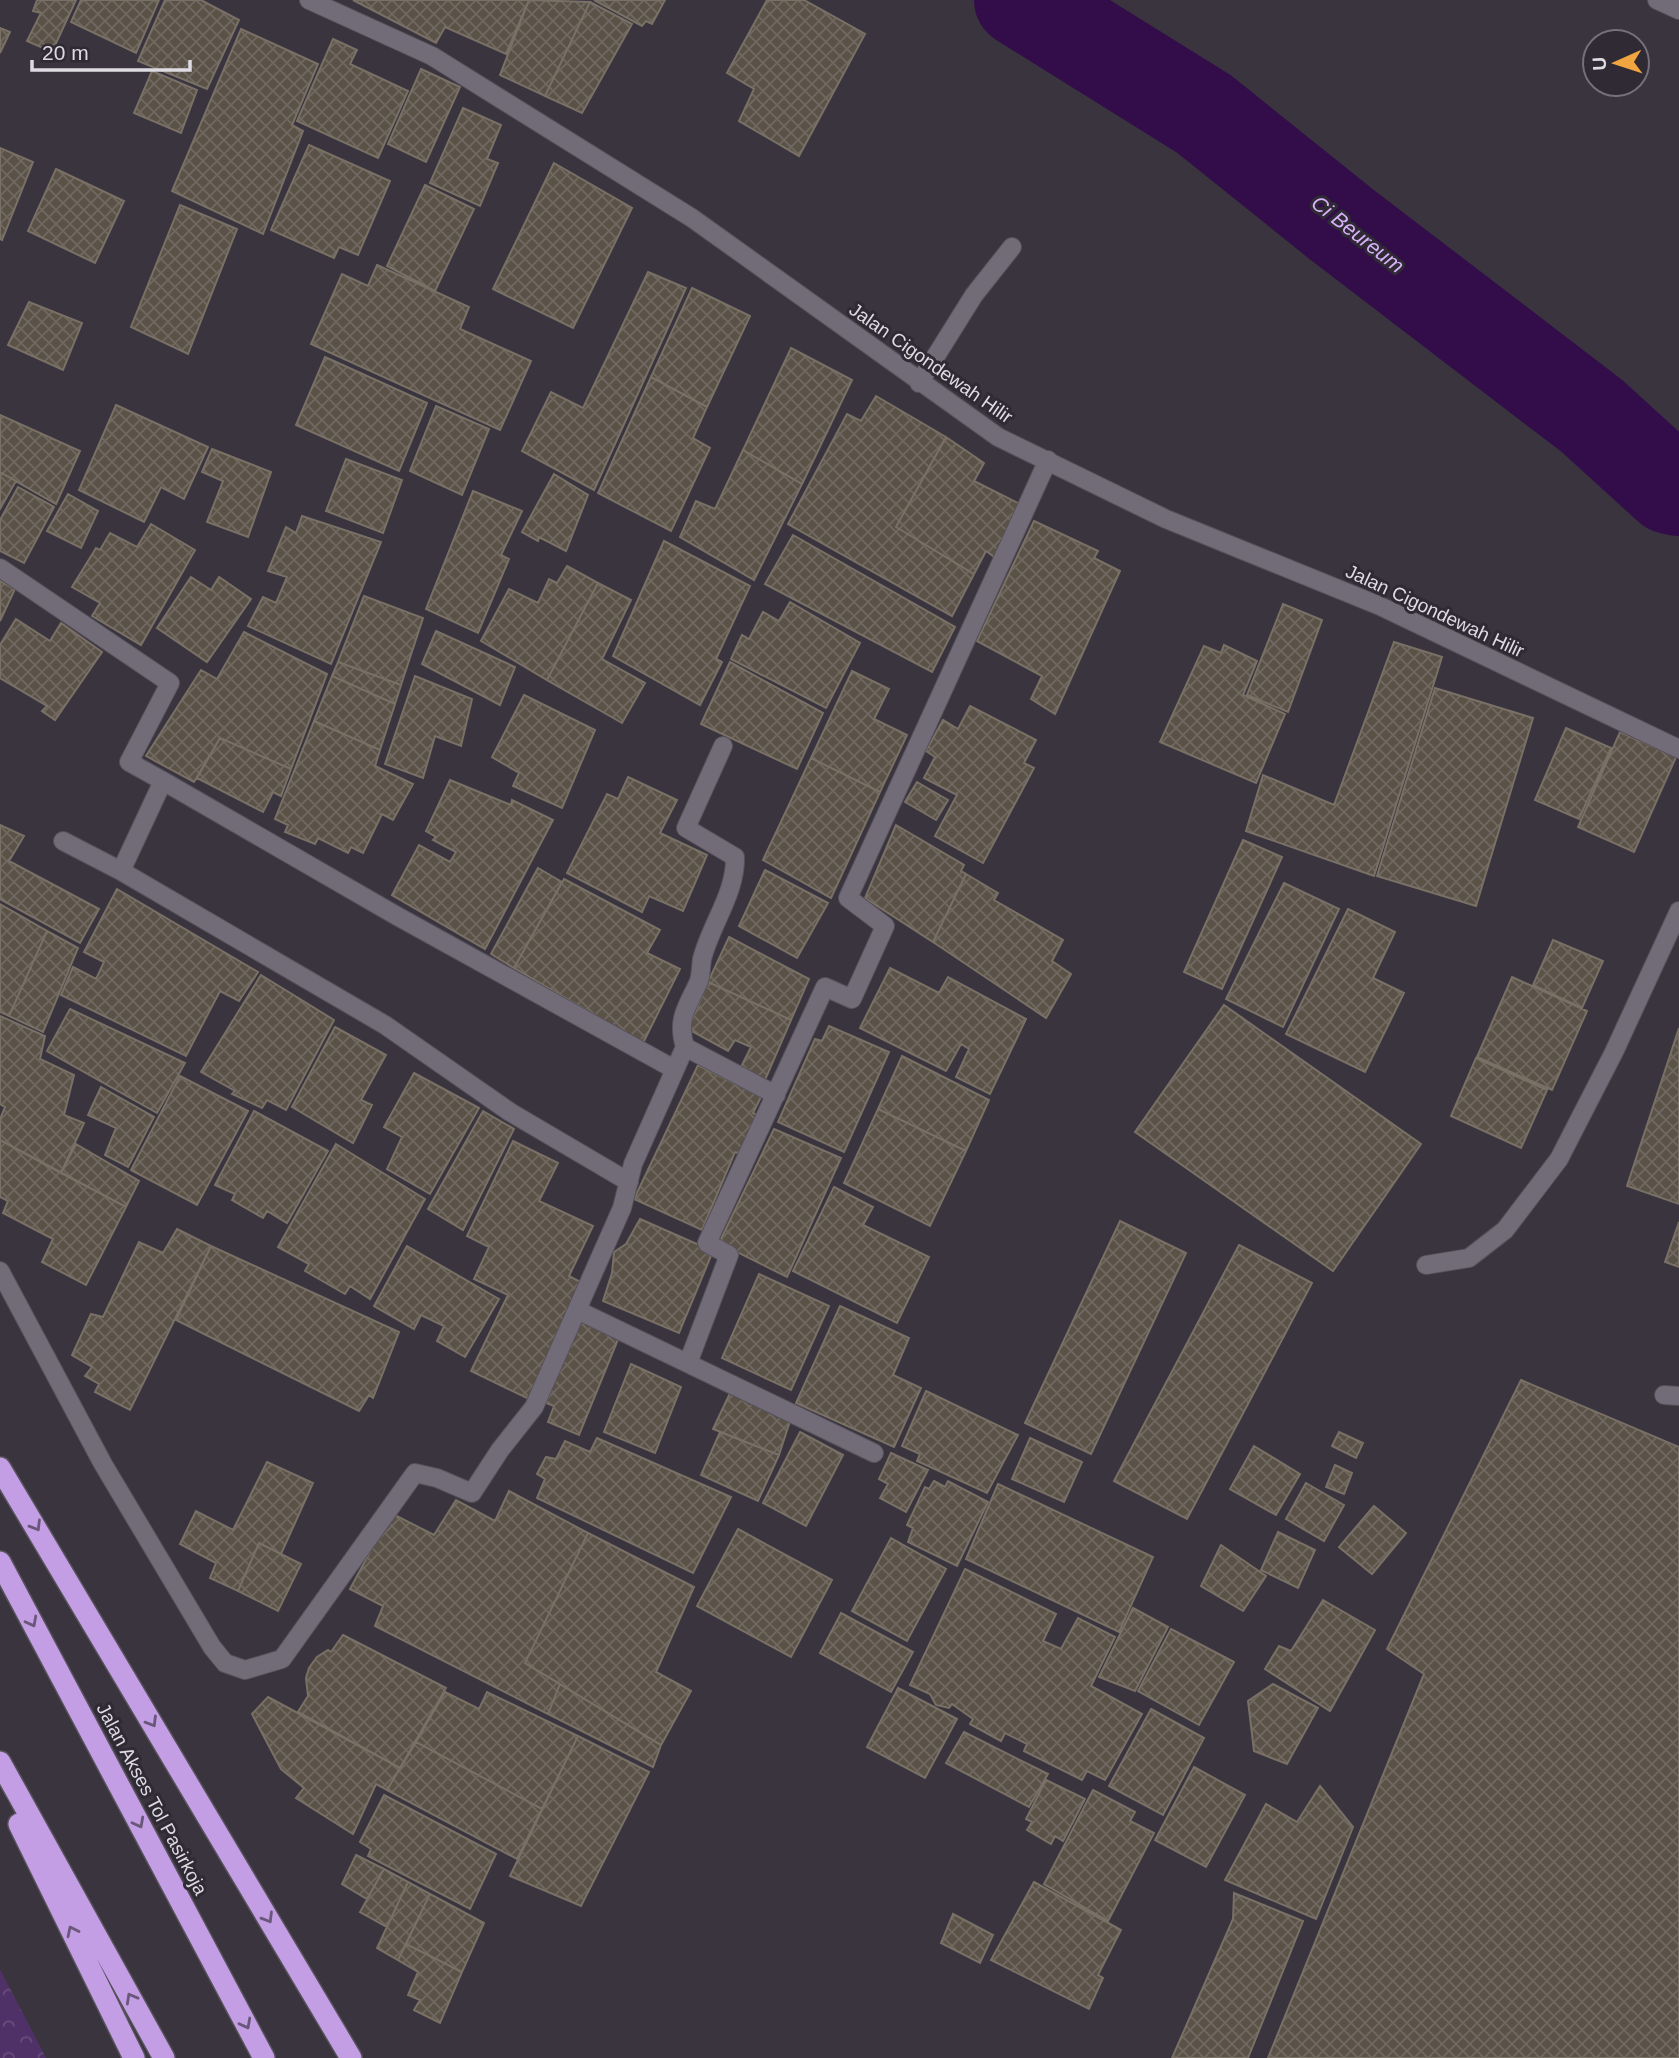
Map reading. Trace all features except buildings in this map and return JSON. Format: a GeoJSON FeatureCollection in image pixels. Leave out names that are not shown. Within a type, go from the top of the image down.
{"type":"FeatureCollection","features":[{"type":"Feature","properties":{"kind":"highway"},"geometry":{"type":"LineString","coordinates":[[0,1468],[351,2058]]}},
{"type":"Feature","properties":{"kind":"highway","name":"Jalan Akses Tol Pasirkoja"},"geometry":{"type":"LineString","coordinates":[[0,1562],[264,2058]]}},
{"type":"Feature","properties":{"kind":"highway"},"geometry":{"type":"LineString","coordinates":[[0,1762],[164,2058]]}},
{"type":"Feature","properties":{"kind":"highway"},"geometry":{"type":"LineString","coordinates":[[0,1785],[134,2058]]}},
{"type":"Feature","properties":{"kind":"street","name":"Jalan Cigondewah Hilir"},"geometry":{"type":"LineString","coordinates":[[309,0],[432,55],[692,218],[998,437],[1166,519],[1380,606],[1679,749]]}},
{"type":"Feature","properties":{"kind":"street"},"geometry":{"type":"LineString","coordinates":[[1657,0],[1679,10]]}},
{"type":"Feature","properties":{"kind":"street"},"geometry":{"type":"LineString","coordinates":[[919,383],[974,295],[1012,247]]}},
{"type":"Feature","properties":{"kind":"street"},"geometry":{"type":"LineString","coordinates":[[688,1363],[729,1255],[707,1243],[825,987],[852,999],[885,926],[848,898],[1048,460]]}},
{"type":"Feature","properties":{"kind":"street"},"geometry":{"type":"LineString","coordinates":[[0,568],[170,683],[130,762],[397,916],[674,1069]]}},
{"type":"Feature","properties":{"kind":"street"},"geometry":{"type":"LineString","coordinates":[[0,1272],[103,1464],[205,1636],[225,1663],[245,1671],[282,1659],[415,1473],[437,1478],[472,1493],[499,1450],[534,1407],[622,1208],[633,1164],[685,1047],[680,1031],[684,1013],[700,978],[702,959],[735,874],[734,857],[686,828],[723,746]]}},
{"type":"Feature","properties":{"kind":"street"},"geometry":{"type":"LineString","coordinates":[[121,871],[163,780]]}},
{"type":"Feature","properties":{"kind":"street"},"geometry":{"type":"LineString","coordinates":[[63,841],[121,871],[385,1025],[510,1112],[629,1182]]}},
{"type":"Feature","properties":{"kind":"street"},"geometry":{"type":"LineString","coordinates":[[1426,1265],[1469,1258],[1505,1230],[1559,1159],[1614,1052],[1679,911]]}},
{"type":"Feature","properties":{"kind":"street"},"geometry":{"type":"LineString","coordinates":[[685,1047],[776,1095]]}},
{"type":"Feature","properties":{"kind":"street"},"geometry":{"type":"LineString","coordinates":[[576,1310],[874,1453]]}},
{"type":"Feature","properties":{"kind":"green space"},"geometry":{"type":"Polygon","coordinates":[[[0,1969],[46,2058],[0,2058],[0,1969]]]}},
{"type":"Feature","properties":{"kind":"waterway","name":"Ci Beureum"},"geometry":{"type":"LineString","coordinates":[[1021,0],[1204,114],[1341,224],[1592,416],[1670,487],[1679,489]]}}]}
